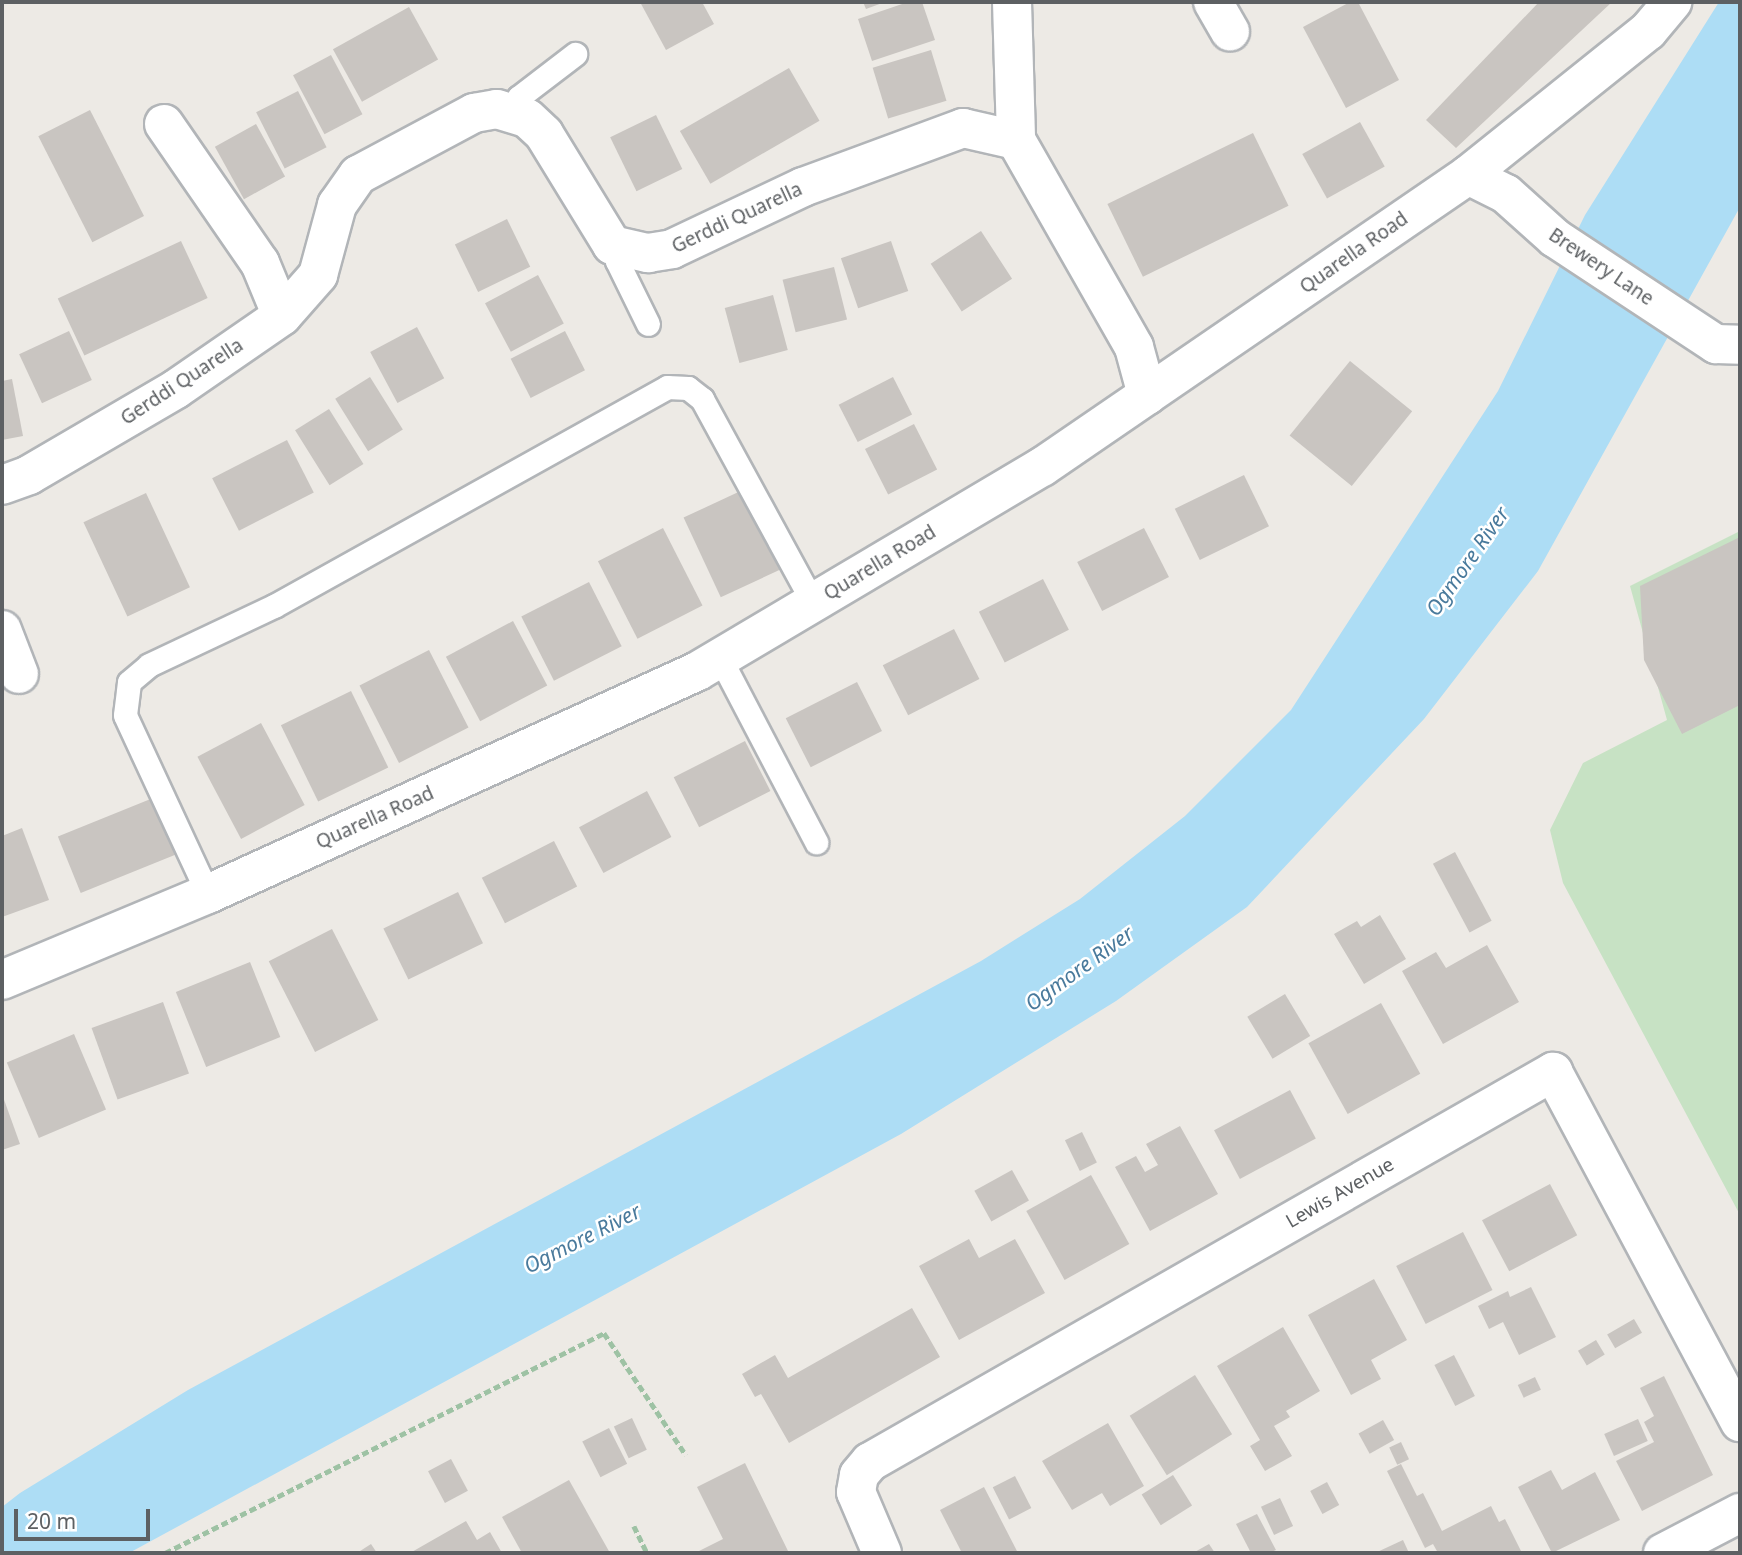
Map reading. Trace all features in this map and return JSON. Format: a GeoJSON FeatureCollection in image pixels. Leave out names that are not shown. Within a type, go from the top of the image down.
{"type":"FeatureCollection","features":[{"type":"Feature","properties":{"kind":"street"},"geometry":{"type":"LineString","coordinates":[[1012,2],[1016,140],[1134,347],[1147,395]]}},
{"type":"Feature","properties":{"kind":"street","name":"Quarella Road"},"geometry":{"type":"LineString","coordinates":[[2,980],[208,894],[720,658],[1042,467],[1468,175],[1648,30],[1672,2]]}},
{"type":"Feature","properties":{"kind":"street","name":"Gerddi Quarella"},"geometry":{"type":"LineString","coordinates":[[2,485],[29,475],[176,389],[282,316],[318,275],[337,205],[358,175],[474,113],[497,109],[527,118],[544,134],[612,244],[648,253],[672,249],[803,187],[963,128],[1016,140]]}},
{"type":"Feature","properties":{"kind":"street"},"geometry":{"type":"LineString","coordinates":[[164,124],[260,262],[282,316]]}},
{"type":"Feature","properties":{"kind":"street","name":"Brewery Lane"},"geometry":{"type":"LineString","coordinates":[[1468,175],[1506,194],[1555,238],[1728,344]]}},
{"type":"Feature","properties":{"kind":"street"},"geometry":{"type":"LineString","coordinates":[[2,630],[19,674]]}},
{"type":"Feature","properties":{"kind":"street","name":"Lewis Avenue"},"geometry":{"type":"LineString","coordinates":[[882,1553],[856,1492],[859,1475],[870,1462],[1553,1072],[1740,1422]]}},
{"type":"Feature","properties":{"kind":"street"},"geometry":{"type":"LineString","coordinates":[[1663,1553],[1740,1513]]}},
{"type":"Feature","properties":{"kind":"lane"},"geometry":{"type":"LineString","coordinates":[[510,113],[519,97],[575,54]]}},
{"type":"Feature","properties":{"kind":"lane"},"geometry":{"type":"LineString","coordinates":[[618,247],[617,261],[648,324]]}},
{"type":"Feature","properties":{"kind":"lane"},"geometry":{"type":"LineString","coordinates":[[208,894],[125,715],[129,682],[149,665],[274,606],[667,387],[688,388],[702,399],[813,603]]}},
{"type":"Feature","properties":{"kind":"lane"},"geometry":{"type":"LineString","coordinates":[[720,658],[816,842]]}},
{"type":"Feature","properties":{"kind":"path"},"geometry":{"type":"LineString","coordinates":[[165,1553],[604,1334],[686,1455]]}},
{"type":"Feature","properties":{"kind":"path"},"geometry":{"type":"LineString","coordinates":[[634,1526],[647,1553]]}},
{"type":"Feature","properties":{"kind":"green space"},"geometry":{"type":"Polygon","coordinates":[[[1740,531],[1740,1215],[1563,883],[1550,830],[1583,763],[1667,720],[1630,586],[1740,531]]]}},
{"type":"Feature","properties":{"kind":"water","name":"Ogmore River"},"geometry":{"type":"Polygon","coordinates":[[[1719,2],[1740,2],[1740,207],[1538,571],[1424,719],[1247,907],[1116,1001],[901,1134],[129,1553],[2,1553],[2,1507],[20,1493],[188,1390],[981,961],[1080,899],[1185,816],[1291,710],[1498,391],[1585,215],[1719,2]]]}},
{"type":"Feature","properties":{"kind":"building"},"geometry":{"type":"Polygon","coordinates":[[[640,2],[702,2],[714,24],[666,50],[640,2]]]}},
{"type":"Feature","properties":{"kind":"building"},"geometry":{"type":"Polygon","coordinates":[[[863,2],[885,2],[866,9],[863,2]]]}},
{"type":"Feature","properties":{"kind":"building"},"geometry":{"type":"Polygon","coordinates":[[[908,2],[922,2],[935,40],[872,61],[858,19],[908,2]]]}},
{"type":"Feature","properties":{"kind":"building"},"geometry":{"type":"Polygon","coordinates":[[[1350,2],[1358,2],[1399,80],[1346,108],[1303,27],[1350,2]]]}},
{"type":"Feature","properties":{"kind":"building"},"geometry":{"type":"Polygon","coordinates":[[[1539,2],[1612,2],[1456,148],[1426,120],[1539,2]]]}},
{"type":"Feature","properties":{"kind":"building"},"geometry":{"type":"Polygon","coordinates":[[[409,7],[438,59],[362,102],[333,49],[409,7]]]}},
{"type":"Feature","properties":{"kind":"building"},"geometry":{"type":"Polygon","coordinates":[[[931,50],[946,101],[888,119],[873,68],[931,50]]]}},
{"type":"Feature","properties":{"kind":"building"},"geometry":{"type":"Polygon","coordinates":[[[331,55],[362,114],[324,134],[293,75],[331,55]]]}},
{"type":"Feature","properties":{"kind":"building"},"geometry":{"type":"Polygon","coordinates":[[[789,68],[820,121],[710,184],[680,131],[789,68]]]}},
{"type":"Feature","properties":{"kind":"building"},"geometry":{"type":"Polygon","coordinates":[[[298,91],[327,147],[285,168],[256,112],[298,91]]]}},
{"type":"Feature","properties":{"kind":"building"},"geometry":{"type":"Polygon","coordinates":[[[90,110],[144,216],[92,242],[38,136],[90,110]]]}},
{"type":"Feature","properties":{"kind":"building"},"geometry":{"type":"Polygon","coordinates":[[[656,115],[682,169],[636,191],[610,137],[656,115]]]}},
{"type":"Feature","properties":{"kind":"building"},"geometry":{"type":"Polygon","coordinates":[[[1360,122],[1385,167],[1327,199],[1302,154],[1360,122]]]}},
{"type":"Feature","properties":{"kind":"building"},"geometry":{"type":"Polygon","coordinates":[[[256,124],[285,176],[244,199],[215,147],[256,124]]]}},
{"type":"Feature","properties":{"kind":"building"},"geometry":{"type":"Polygon","coordinates":[[[1253,133],[1289,206],[1143,277],[1107,204],[1253,133]]]}},
{"type":"Feature","properties":{"kind":"building"},"geometry":{"type":"Polygon","coordinates":[[[507,219],[530,267],[478,292],[455,244],[507,219]]]}},
{"type":"Feature","properties":{"kind":"building"},"geometry":{"type":"Polygon","coordinates":[[[981,231],[1012,279],[962,311],[931,264],[981,231]]]}},
{"type":"Feature","properties":{"kind":"building"},"geometry":{"type":"Polygon","coordinates":[[[181,241],[208,298],[84,356],[58,298],[181,241]]]}},
{"type":"Feature","properties":{"kind":"building"},"geometry":{"type":"Polygon","coordinates":[[[891,241],[908,291],[858,308],[841,258],[891,241]]]}},
{"type":"Feature","properties":{"kind":"building"},"geometry":{"type":"Polygon","coordinates":[[[834,267],[847,319],[796,332],[783,280],[834,267]]]}},
{"type":"Feature","properties":{"kind":"building"},"geometry":{"type":"Polygon","coordinates":[[[538,275],[564,324],[511,352],[485,303],[538,275]]]}},
{"type":"Feature","properties":{"kind":"building"},"geometry":{"type":"Polygon","coordinates":[[[773,295],[788,350],[739,363],[725,308],[773,295]]]}},
{"type":"Feature","properties":{"kind":"building"},"geometry":{"type":"Polygon","coordinates":[[[417,327],[444,378],[397,403],[370,352],[417,327]]]}},
{"type":"Feature","properties":{"kind":"building"},"geometry":{"type":"Polygon","coordinates":[[[69,331],[92,380],[42,403],[19,354],[69,331]]]}},
{"type":"Feature","properties":{"kind":"building"},"geometry":{"type":"Polygon","coordinates":[[[565,331],[585,370],[531,398],[511,359],[565,331]]]}},
{"type":"Feature","properties":{"kind":"building"},"geometry":{"type":"Polygon","coordinates":[[[1350,361],[1412,411],[1352,486],[1290,436],[1350,361]]]}},
{"type":"Feature","properties":{"kind":"building"},"geometry":{"type":"Polygon","coordinates":[[[370,377],[403,430],[368,451],[335,399],[370,377]]]}},
{"type":"Feature","properties":{"kind":"building"},"geometry":{"type":"Polygon","coordinates":[[[893,377],[912,414],[858,442],[839,405],[893,377]]]}},
{"type":"Feature","properties":{"kind":"building"},"geometry":{"type":"Polygon","coordinates":[[[12,379],[23,436],[2,440],[2,381],[12,379]]]}},
{"type":"Feature","properties":{"kind":"building"},"geometry":{"type":"Polygon","coordinates":[[[329,409],[363,464],[330,485],[295,430],[329,409]]]}},
{"type":"Feature","properties":{"kind":"building"},"geometry":{"type":"Polygon","coordinates":[[[914,424],[937,469],[888,494],[865,449],[914,424]]]}},
{"type":"Feature","properties":{"kind":"building"},"geometry":{"type":"Polygon","coordinates":[[[287,440],[314,493],[239,531],[212,478],[287,440]]]}},
{"type":"Feature","properties":{"kind":"building"},"geometry":{"type":"Polygon","coordinates":[[[1244,475],[1269,526],[1200,560],[1175,509],[1244,475]]]}},
{"type":"Feature","properties":{"kind":"building"},"geometry":{"type":"Polygon","coordinates":[[[747,488],[784,568],[721,597],[684,518],[747,488]]]}},
{"type":"Feature","properties":{"kind":"building"},"geometry":{"type":"Polygon","coordinates":[[[146,493],[190,587],[127,616],[83,522],[146,493]]]}},
{"type":"Feature","properties":{"kind":"building"},"geometry":{"type":"Polygon","coordinates":[[[663,528],[702,606],[637,639],[598,561],[663,528]]]}},
{"type":"Feature","properties":{"kind":"building"},"geometry":{"type":"Polygon","coordinates":[[[1144,528],[1169,577],[1102,611],[1077,562],[1144,528]]]}},
{"type":"Feature","properties":{"kind":"building"},"geometry":{"type":"Polygon","coordinates":[[[1740,537],[1740,705],[1682,734],[1644,660],[1640,586],[1740,537]]]}},
{"type":"Feature","properties":{"kind":"building"},"geometry":{"type":"Polygon","coordinates":[[[1043,579],[1069,630],[1005,662],[979,612],[1043,579]]]}},
{"type":"Feature","properties":{"kind":"building"},"geometry":{"type":"Polygon","coordinates":[[[589,582],[622,646],[554,681],[521,617],[589,582]]]}},
{"type":"Feature","properties":{"kind":"building"},"geometry":{"type":"Polygon","coordinates":[[[513,621],[547,685],[480,721],[446,657],[513,621]]]}},
{"type":"Feature","properties":{"kind":"building"},"geometry":{"type":"Polygon","coordinates":[[[954,629],[979,679],[908,715],[883,665],[954,629]]]}},
{"type":"Feature","properties":{"kind":"building"},"geometry":{"type":"Polygon","coordinates":[[[429,650],[468,728],[399,763],[360,685],[429,650]]]}},
{"type":"Feature","properties":{"kind":"building"},"geometry":{"type":"Polygon","coordinates":[[[857,682],[882,731],[811,767],[786,718],[857,682]]]}},
{"type":"Feature","properties":{"kind":"building"},"geometry":{"type":"Polygon","coordinates":[[[351,691],[388,767],[318,802],[281,725],[351,691]]]}},
{"type":"Feature","properties":{"kind":"building"},"geometry":{"type":"Polygon","coordinates":[[[261,723],[305,805],[241,839],[197,757],[261,723]]]}},
{"type":"Feature","properties":{"kind":"building"},"geometry":{"type":"Polygon","coordinates":[[[745,741],[770,791],[699,827],[674,777],[745,741]]]}},
{"type":"Feature","properties":{"kind":"building"},"geometry":{"type":"Polygon","coordinates":[[[647,791],[671,837],[603,873],[579,827],[647,791]]]}},
{"type":"Feature","properties":{"kind":"building"},"geometry":{"type":"Polygon","coordinates":[[[158,796],[181,853],[81,893],[58,836],[158,796]]]}},
{"type":"Feature","properties":{"kind":"building"},"geometry":{"type":"Polygon","coordinates":[[[22,828],[49,900],[2,917],[2,836],[22,828]]]}},
{"type":"Feature","properties":{"kind":"building"},"geometry":{"type":"Polygon","coordinates":[[[554,841],[577,886],[505,923],[482,878],[554,841]]]}},
{"type":"Feature","properties":{"kind":"building"},"geometry":{"type":"Polygon","coordinates":[[[1455,852],[1492,921],[1470,933],[1433,864],[1455,852]]]}},
{"type":"Feature","properties":{"kind":"building"},"geometry":{"type":"Polygon","coordinates":[[[458,892],[483,943],[408,980],[383,928],[458,892]]]}},
{"type":"Feature","properties":{"kind":"building"},"geometry":{"type":"Polygon","coordinates":[[[1380,915],[1406,959],[1364,984],[1334,934],[1357,921],[1361,927],[1380,915]]]}},
{"type":"Feature","properties":{"kind":"building"},"geometry":{"type":"Polygon","coordinates":[[[332,929],[378,1020],[315,1052],[269,961],[332,929]]]}},
{"type":"Feature","properties":{"kind":"building"},"geometry":{"type":"Polygon","coordinates":[[[1487,945],[1519,1002],[1443,1044],[1402,971],[1436,952],[1446,968],[1487,945]]]}},
{"type":"Feature","properties":{"kind":"building"},"geometry":{"type":"Polygon","coordinates":[[[250,962],[280,1037],[206,1067],[176,992],[250,962]]]}},
{"type":"Feature","properties":{"kind":"building"},"geometry":{"type":"Polygon","coordinates":[[[1285,994],[1310,1036],[1273,1059],[1247,1017],[1285,994]]]}},
{"type":"Feature","properties":{"kind":"building"},"geometry":{"type":"Polygon","coordinates":[[[163,1002],[189,1073],[118,1099],[92,1028],[163,1002]]]}},
{"type":"Feature","properties":{"kind":"building"},"geometry":{"type":"Polygon","coordinates":[[[1381,1003],[1420,1074],[1348,1114],[1308,1043],[1381,1003]]]}},
{"type":"Feature","properties":{"kind":"building"},"geometry":{"type":"Polygon","coordinates":[[[74,1034],[106,1109],[39,1138],[7,1063],[74,1034]]]}},
{"type":"Feature","properties":{"kind":"building"},"geometry":{"type":"Polygon","coordinates":[[[1290,1090],[1316,1139],[1240,1179],[1214,1130],[1290,1090]]]}},
{"type":"Feature","properties":{"kind":"building"},"geometry":{"type":"Polygon","coordinates":[[[2,1094],[20,1144],[2,1150],[2,1094]]]}},
{"type":"Feature","properties":{"kind":"building"},"geometry":{"type":"Polygon","coordinates":[[[1180,1126],[1218,1194],[1150,1231],[1115,1167],[1136,1156],[1145,1172],[1158,1165],[1146,1144],[1180,1126]]]}},
{"type":"Feature","properties":{"kind":"building"},"geometry":{"type":"Polygon","coordinates":[[[1082,1132],[1097,1163],[1080,1171],[1065,1140],[1082,1132]]]}},
{"type":"Feature","properties":{"kind":"building"},"geometry":{"type":"Polygon","coordinates":[[[1012,1170],[1029,1201],[991,1221],[974,1191],[1012,1170]]]}},
{"type":"Feature","properties":{"kind":"building"},"geometry":{"type":"Polygon","coordinates":[[[1091,1175],[1129,1244],[1065,1280],[1026,1211],[1091,1175]]]}},
{"type":"Feature","properties":{"kind":"building"},"geometry":{"type":"Polygon","coordinates":[[[1550,1184],[1577,1235],[1509,1271],[1482,1220],[1550,1184]]]}},
{"type":"Feature","properties":{"kind":"building"},"geometry":{"type":"Polygon","coordinates":[[[1463,1232],[1493,1290],[1426,1324],[1396,1266],[1463,1232]]]}},
{"type":"Feature","properties":{"kind":"building"},"geometry":{"type":"Polygon","coordinates":[[[969,1239],[979,1258],[1015,1239],[1045,1293],[959,1340],[919,1266],[969,1239]]]}},
{"type":"Feature","properties":{"kind":"building"},"geometry":{"type":"Polygon","coordinates":[[[1374,1279],[1407,1340],[1371,1360],[1381,1379],[1351,1395],[1308,1315],[1374,1279]]]}},
{"type":"Feature","properties":{"kind":"building"},"geometry":{"type":"Polygon","coordinates":[[[1531,1287],[1556,1337],[1519,1355],[1503,1322],[1489,1329],[1478,1306],[1508,1291],[1510,1297],[1531,1287]]]}},
{"type":"Feature","properties":{"kind":"building"},"geometry":{"type":"Polygon","coordinates":[[[912,1308],[940,1357],[789,1443],[761,1394],[755,1397],[742,1374],[775,1355],[788,1378],[912,1308]]]}},
{"type":"Feature","properties":{"kind":"building"},"geometry":{"type":"Polygon","coordinates":[[[1634,1319],[1642,1333],[1615,1348],[1607,1334],[1634,1319]]]}},
{"type":"Feature","properties":{"kind":"building"},"geometry":{"type":"Polygon","coordinates":[[[1283,1327],[1320,1391],[1286,1411],[1290,1417],[1274,1426],[1292,1456],[1265,1471],[1250,1446],[1260,1440],[1217,1366],[1283,1327]]]}},
{"type":"Feature","properties":{"kind":"building"},"geometry":{"type":"Polygon","coordinates":[[[1596,1340],[1605,1355],[1587,1365],[1578,1351],[1596,1340]]]}},
{"type":"Feature","properties":{"kind":"building"},"geometry":{"type":"Polygon","coordinates":[[[1454,1355],[1475,1396],[1455,1406],[1434,1365],[1454,1355]]]}},
{"type":"Feature","properties":{"kind":"building"},"geometry":{"type":"Polygon","coordinates":[[[1195,1375],[1232,1434],[1167,1475],[1130,1416],[1195,1375]]]}},
{"type":"Feature","properties":{"kind":"building"},"geometry":{"type":"Polygon","coordinates":[[[1664,1376],[1713,1475],[1642,1511],[1616,1461],[1654,1442],[1644,1422],[1654,1416],[1640,1388],[1664,1376]]]}},
{"type":"Feature","properties":{"kind":"building"},"geometry":{"type":"Polygon","coordinates":[[[1535,1377],[1541,1390],[1524,1398],[1518,1385],[1535,1377]]]}},
{"type":"Feature","properties":{"kind":"building"},"geometry":{"type":"Polygon","coordinates":[[[632,1418],[647,1450],[629,1458],[614,1426],[632,1418]]]}},
{"type":"Feature","properties":{"kind":"building"},"geometry":{"type":"Polygon","coordinates":[[[1638,1419],[1648,1441],[1614,1456],[1604,1434],[1638,1419]]]}},
{"type":"Feature","properties":{"kind":"building"},"geometry":{"type":"Polygon","coordinates":[[[1383,1420],[1394,1440],[1370,1454],[1359,1434],[1383,1420]]]}},
{"type":"Feature","properties":{"kind":"building"},"geometry":{"type":"Polygon","coordinates":[[[1108,1423],[1144,1486],[1110,1506],[1102,1493],[1072,1510],[1042,1461],[1108,1423]]]}},
{"type":"Feature","properties":{"kind":"building"},"geometry":{"type":"Polygon","coordinates":[[[609,1428],[627,1464],[600,1477],[582,1442],[609,1428]]]}},
{"type":"Feature","properties":{"kind":"building"},"geometry":{"type":"Polygon","coordinates":[[[1401,1442],[1409,1459],[1397,1465],[1389,1447],[1401,1442]]]}},
{"type":"Feature","properties":{"kind":"building"},"geometry":{"type":"Polygon","coordinates":[[[451,1459],[468,1491],[445,1503],[428,1471],[451,1459]]]}},
{"type":"Feature","properties":{"kind":"building"},"geometry":{"type":"Polygon","coordinates":[[[745,1463],[789,1553],[695,1553],[723,1539],[697,1487],[745,1463]]]}},
{"type":"Feature","properties":{"kind":"building"},"geometry":{"type":"Polygon","coordinates":[[[1401,1464],[1417,1496],[1423,1493],[1442,1531],[1491,1506],[1499,1522],[1505,1519],[1522,1553],[1438,1553],[1433,1544],[1425,1548],[1387,1471],[1401,1464]]]}},
{"type":"Feature","properties":{"kind":"building"},"geometry":{"type":"Polygon","coordinates":[[[1551,1470],[1562,1490],[1595,1472],[1620,1520],[1552,1553],[1518,1487],[1551,1470]]]}},
{"type":"Feature","properties":{"kind":"building"},"geometry":{"type":"Polygon","coordinates":[[[1173,1475],[1192,1506],[1161,1525],[1142,1495],[1173,1475]]]}},
{"type":"Feature","properties":{"kind":"building"},"geometry":{"type":"Polygon","coordinates":[[[1015,1476],[1031,1508],[1009,1519],[993,1487],[1015,1476]]]}},
{"type":"Feature","properties":{"kind":"building"},"geometry":{"type":"Polygon","coordinates":[[[569,1480],[610,1553],[522,1553],[502,1517],[569,1480]]]}},
{"type":"Feature","properties":{"kind":"building"},"geometry":{"type":"Polygon","coordinates":[[[1327,1482],[1339,1505],[1322,1514],[1310,1491],[1327,1482]]]}},
{"type":"Feature","properties":{"kind":"building"},"geometry":{"type":"Polygon","coordinates":[[[984,1487],[1018,1553],[962,1553],[940,1510],[984,1487]]]}},
{"type":"Feature","properties":{"kind":"building"},"geometry":{"type":"Polygon","coordinates":[[[1280,1498],[1293,1526],[1274,1535],[1261,1507],[1280,1498]]]}},
{"type":"Feature","properties":{"kind":"building"},"geometry":{"type":"Polygon","coordinates":[[[1257,1514],[1276,1550],[1269,1553],[1251,1553],[1236,1524],[1257,1514]]]}},
{"type":"Feature","properties":{"kind":"building"},"geometry":{"type":"Polygon","coordinates":[[[466,1521],[477,1540],[490,1532],[502,1553],[410,1553],[466,1521]]]}},
{"type":"Feature","properties":{"kind":"building"},"geometry":{"type":"Polygon","coordinates":[[[1403,1540],[1409,1553],[1375,1553],[1403,1540]]]}},
{"type":"Feature","properties":{"kind":"building"},"geometry":{"type":"Polygon","coordinates":[[[371,1544],[377,1553],[357,1553],[371,1544]]]}},
{"type":"Feature","properties":{"kind":"building"},"geometry":{"type":"Polygon","coordinates":[[[1209,1544],[1215,1553],[1193,1553],[1209,1544]]]}}]}
